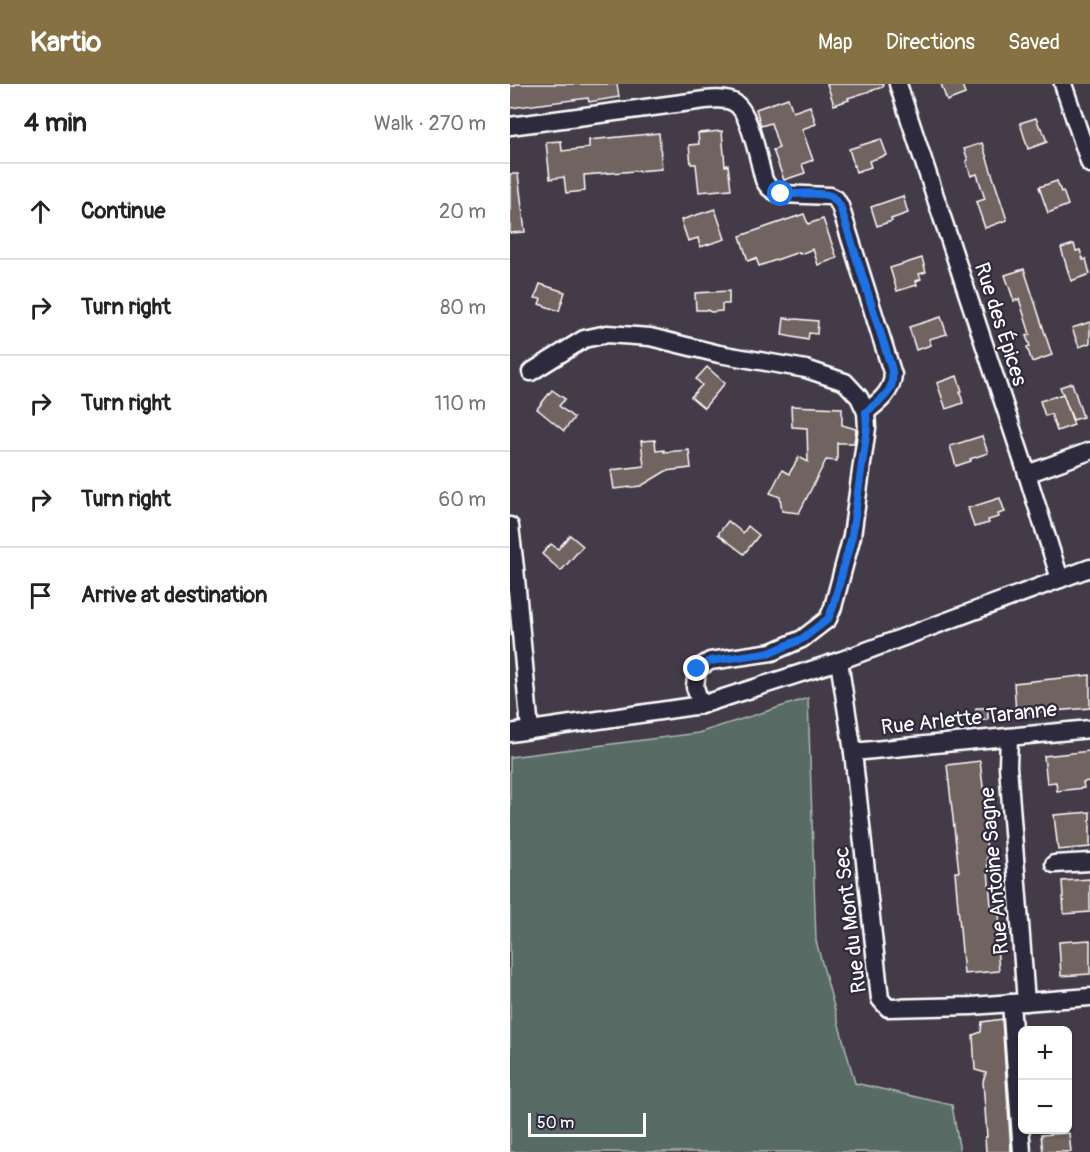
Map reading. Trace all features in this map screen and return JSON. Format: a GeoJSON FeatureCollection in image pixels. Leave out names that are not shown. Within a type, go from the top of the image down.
{"type":"FeatureCollection","features":[{"type":"Feature","properties":{"kind":"street","name":"Rue des Épices"},"geometry":{"type":"LineString","coordinates":[[897,84],[1060,579]]}},
{"type":"Feature","properties":{"kind":"street"},"geometry":{"type":"LineString","coordinates":[[1063,84],[1090,164]]}},
{"type":"Feature","properties":{"kind":"street"},"geometry":{"type":"LineString","coordinates":[[510,126],[705,100],[721,99],[734,102],[742,108],[747,118],[764,180],[773,192],[830,196],[836,199],[840,206],[894,375],[891,388],[866,412]]}},
{"type":"Feature","properties":{"kind":"street"},"geometry":{"type":"LineString","coordinates":[[531,372],[584,339],[607,334],[650,337],[719,354],[806,369],[845,382],[859,397],[866,412],[867,428],[852,536],[828,619],[802,639],[772,652],[710,661],[697,669],[695,687],[701,705]]}},
{"type":"Feature","properties":{"kind":"street"},"geometry":{"type":"LineString","coordinates":[[1027,474],[1090,451]]}},
{"type":"Feature","properties":{"kind":"street"},"geometry":{"type":"LineString","coordinates":[[510,526],[516,568],[530,730]]}},
{"type":"Feature","properties":{"kind":"street"},"geometry":{"type":"LineString","coordinates":[[510,733],[701,705],[839,661],[1090,568]]}},
{"type":"Feature","properties":{"kind":"street","name":"Rue du Mont Sec"},"geometry":{"type":"LineString","coordinates":[[839,661],[853,752],[880,999],[888,1008],[972,1006],[1090,997]]}},
{"type":"Feature","properties":{"kind":"street","name":"Rue Arlette Taranne"},"geometry":{"type":"LineString","coordinates":[[853,752],[1090,729]]}},
{"type":"Feature","properties":{"kind":"street","name":"Rue Antoine Sagne"},"geometry":{"type":"LineString","coordinates":[[1009,737],[1008,766],[1019,1002],[1022,1152]]}},
{"type":"Feature","properties":{"kind":"street"},"geometry":{"type":"LineString","coordinates":[[1054,864],[1090,862]]}},
{"type":"Feature","properties":{"kind":"green space"},"geometry":{"type":"Polygon","coordinates":[[[808,698],[816,941],[855,1083],[952,1105],[960,1152],[510,1152],[510,757],[698,733],[808,698]]]}},
{"type":"Feature","properties":{"kind":"building"},"geometry":{"type":"Polygon","coordinates":[[[514,84],[617,84],[619,97],[589,102],[588,98],[510,108],[510,86],[515,86],[514,84]]]}},
{"type":"Feature","properties":{"kind":"building"},"geometry":{"type":"Polygon","coordinates":[[[827,84],[883,84],[883,87],[834,105],[827,84]]]}},
{"type":"Feature","properties":{"kind":"building"},"geometry":{"type":"Polygon","coordinates":[[[941,84],[962,84],[965,94],[947,101],[941,84]]]}},
{"type":"Feature","properties":{"kind":"building"},"geometry":{"type":"Polygon","coordinates":[[[788,98],[793,112],[810,106],[816,124],[802,129],[813,160],[802,164],[805,173],[784,180],[773,150],[779,148],[771,123],[761,126],[756,109],[788,98]]]}},
{"type":"Feature","properties":{"kind":"building"},"geometry":{"type":"Polygon","coordinates":[[[1036,118],[1047,142],[1028,149],[1020,123],[1036,118]]]}},
{"type":"Feature","properties":{"kind":"building"},"geometry":{"type":"Polygon","coordinates":[[[722,131],[725,166],[728,165],[731,189],[699,192],[696,164],[691,164],[689,145],[699,144],[698,133],[722,131]]]}},
{"type":"Feature","properties":{"kind":"building"},"geometry":{"type":"Polygon","coordinates":[[[659,133],[662,169],[584,175],[585,191],[566,193],[564,177],[550,179],[546,142],[561,141],[562,151],[589,148],[589,140],[659,133]]]}},
{"type":"Feature","properties":{"kind":"building"},"geometry":{"type":"Polygon","coordinates":[[[881,139],[887,155],[869,161],[871,167],[856,172],[849,149],[881,139]]]}},
{"type":"Feature","properties":{"kind":"building"},"geometry":{"type":"Polygon","coordinates":[[[982,143],[1007,220],[985,228],[976,202],[985,199],[977,174],[971,176],[964,149],[982,143]]]}},
{"type":"Feature","properties":{"kind":"building"},"geometry":{"type":"Polygon","coordinates":[[[510,174],[518,174],[525,232],[510,233],[510,174]]]}},
{"type":"Feature","properties":{"kind":"building"},"geometry":{"type":"Polygon","coordinates":[[[1057,181],[1068,205],[1048,213],[1039,187],[1057,181]]]}},
{"type":"Feature","properties":{"kind":"building"},"geometry":{"type":"Polygon","coordinates":[[[903,196],[908,213],[877,226],[871,207],[903,196]]]}},
{"type":"Feature","properties":{"kind":"building"},"geometry":{"type":"Polygon","coordinates":[[[715,209],[725,239],[700,247],[698,238],[688,241],[681,220],[715,209]]]}},
{"type":"Feature","properties":{"kind":"building"},"geometry":{"type":"Polygon","coordinates":[[[804,214],[808,224],[823,219],[837,258],[818,265],[813,249],[759,266],[756,258],[748,261],[740,236],[804,214]]]}},
{"type":"Feature","properties":{"kind":"building"},"geometry":{"type":"Polygon","coordinates":[[[1074,244],[1076,251],[1080,250],[1083,260],[1086,259],[1090,274],[1071,281],[1061,248],[1074,244]]]}},
{"type":"Feature","properties":{"kind":"building"},"geometry":{"type":"Polygon","coordinates":[[[922,258],[926,272],[919,274],[921,279],[916,281],[917,285],[897,291],[890,268],[922,258]]]}},
{"type":"Feature","properties":{"kind":"building"},"geometry":{"type":"Polygon","coordinates":[[[1024,269],[1052,355],[1032,362],[1026,336],[1030,334],[1019,299],[1014,301],[1005,275],[1024,269]]]}},
{"type":"Feature","properties":{"kind":"building"},"geometry":{"type":"Polygon","coordinates":[[[540,284],[565,292],[559,311],[539,304],[541,299],[535,298],[540,284]]]}},
{"type":"Feature","properties":{"kind":"building"},"geometry":{"type":"Polygon","coordinates":[[[729,291],[729,304],[722,304],[722,311],[696,310],[695,293],[729,291]]]}},
{"type":"Feature","properties":{"kind":"building"},"geometry":{"type":"Polygon","coordinates":[[[941,317],[947,334],[929,339],[931,345],[916,350],[909,327],[941,317]]]}},
{"type":"Feature","properties":{"kind":"building"},"geometry":{"type":"Polygon","coordinates":[[[784,318],[818,321],[817,334],[809,333],[808,340],[782,335],[784,318]]]}},
{"type":"Feature","properties":{"kind":"building"},"geometry":{"type":"Polygon","coordinates":[[[1090,322],[1090,343],[1079,347],[1072,328],[1090,322]]]}},
{"type":"Feature","properties":{"kind":"building"},"geometry":{"type":"Polygon","coordinates":[[[707,367],[725,383],[704,408],[691,397],[702,385],[696,379],[707,367]]]}},
{"type":"Feature","properties":{"kind":"building"},"geometry":{"type":"Polygon","coordinates":[[[957,376],[963,403],[946,409],[937,383],[957,376]]]}},
{"type":"Feature","properties":{"kind":"building"},"geometry":{"type":"Polygon","coordinates":[[[1072,383],[1083,417],[1073,420],[1060,387],[1072,383]]]}},
{"type":"Feature","properties":{"kind":"building"},"geometry":{"type":"Polygon","coordinates":[[[552,390],[565,399],[559,406],[574,418],[564,431],[537,409],[552,390]]]}},
{"type":"Feature","properties":{"kind":"building"},"geometry":{"type":"Polygon","coordinates":[[[1063,394],[1074,425],[1057,431],[1051,414],[1045,416],[1040,401],[1063,394]]]}},
{"type":"Feature","properties":{"kind":"building"},"geometry":{"type":"Polygon","coordinates":[[[791,406],[842,408],[842,425],[856,429],[854,443],[837,443],[837,461],[826,460],[799,513],[782,511],[780,497],[770,493],[782,470],[789,474],[799,457],[808,462],[807,428],[792,427],[791,406]]]}},
{"type":"Feature","properties":{"kind":"building"},"geometry":{"type":"Polygon","coordinates":[[[982,436],[988,453],[956,466],[950,446],[982,436]]]}},
{"type":"Feature","properties":{"kind":"building"},"geometry":{"type":"Polygon","coordinates":[[[655,440],[656,451],[689,450],[691,468],[666,471],[641,486],[614,489],[611,470],[644,466],[641,441],[655,440]]]}},
{"type":"Feature","properties":{"kind":"building"},"geometry":{"type":"Polygon","coordinates":[[[1000,498],[1005,512],[998,514],[999,517],[988,520],[989,523],[974,527],[968,508],[1000,498]]]}},
{"type":"Feature","properties":{"kind":"building"},"geometry":{"type":"Polygon","coordinates":[[[728,521],[743,533],[748,526],[759,535],[744,554],[718,534],[728,521]]]}},
{"type":"Feature","properties":{"kind":"building"},"geometry":{"type":"Polygon","coordinates":[[[570,535],[583,546],[561,571],[542,554],[551,544],[558,549],[570,535]]]}},
{"type":"Feature","properties":{"kind":"building"},"geometry":{"type":"Polygon","coordinates":[[[1090,675],[1090,708],[1016,714],[1014,683],[1090,675]]]}},
{"type":"Feature","properties":{"kind":"building"},"geometry":{"type":"Polygon","coordinates":[[[976,708],[988,708],[988,720],[976,720],[976,708]]]}},
{"type":"Feature","properties":{"kind":"building"},"geometry":{"type":"Polygon","coordinates":[[[1090,751],[1090,781],[1083,782],[1084,788],[1057,791],[1056,782],[1047,783],[1044,756],[1090,751]]]}},
{"type":"Feature","properties":{"kind":"building"},"geometry":{"type":"Polygon","coordinates":[[[980,761],[990,822],[984,823],[991,906],[998,905],[1001,934],[996,935],[999,971],[964,974],[955,872],[959,872],[947,765],[980,761]]]}},
{"type":"Feature","properties":{"kind":"building"},"geometry":{"type":"Polygon","coordinates":[[[1090,812],[1090,847],[1058,850],[1054,815],[1090,812]]]}},
{"type":"Feature","properties":{"kind":"building"},"geometry":{"type":"Polygon","coordinates":[[[1090,879],[1090,912],[1064,914],[1062,881],[1090,879]]]}},
{"type":"Feature","properties":{"kind":"building"},"geometry":{"type":"Polygon","coordinates":[[[1090,940],[1090,974],[1061,976],[1059,942],[1090,940]]]}},
{"type":"Feature","properties":{"kind":"building"},"geometry":{"type":"Polygon","coordinates":[[[1002,1019],[1011,1152],[986,1152],[983,1081],[986,1073],[975,1070],[973,1035],[981,1032],[982,1022],[1002,1019]]]}},
{"type":"Feature","properties":{"kind":"building"},"geometry":{"type":"Polygon","coordinates":[[[1069,1134],[1071,1152],[1043,1152],[1041,1135],[1069,1134]]]}},
{"type":"Feature","properties":{"kind":"route"},"geometry":{"type":"LineString","coordinates":[[697,669],[710,661],[772,652],[802,639],[828,619],[852,536],[867,428],[866,412],[885,395],[893,381],[894,375],[836,199],[820,194],[781,194]]}}]}
